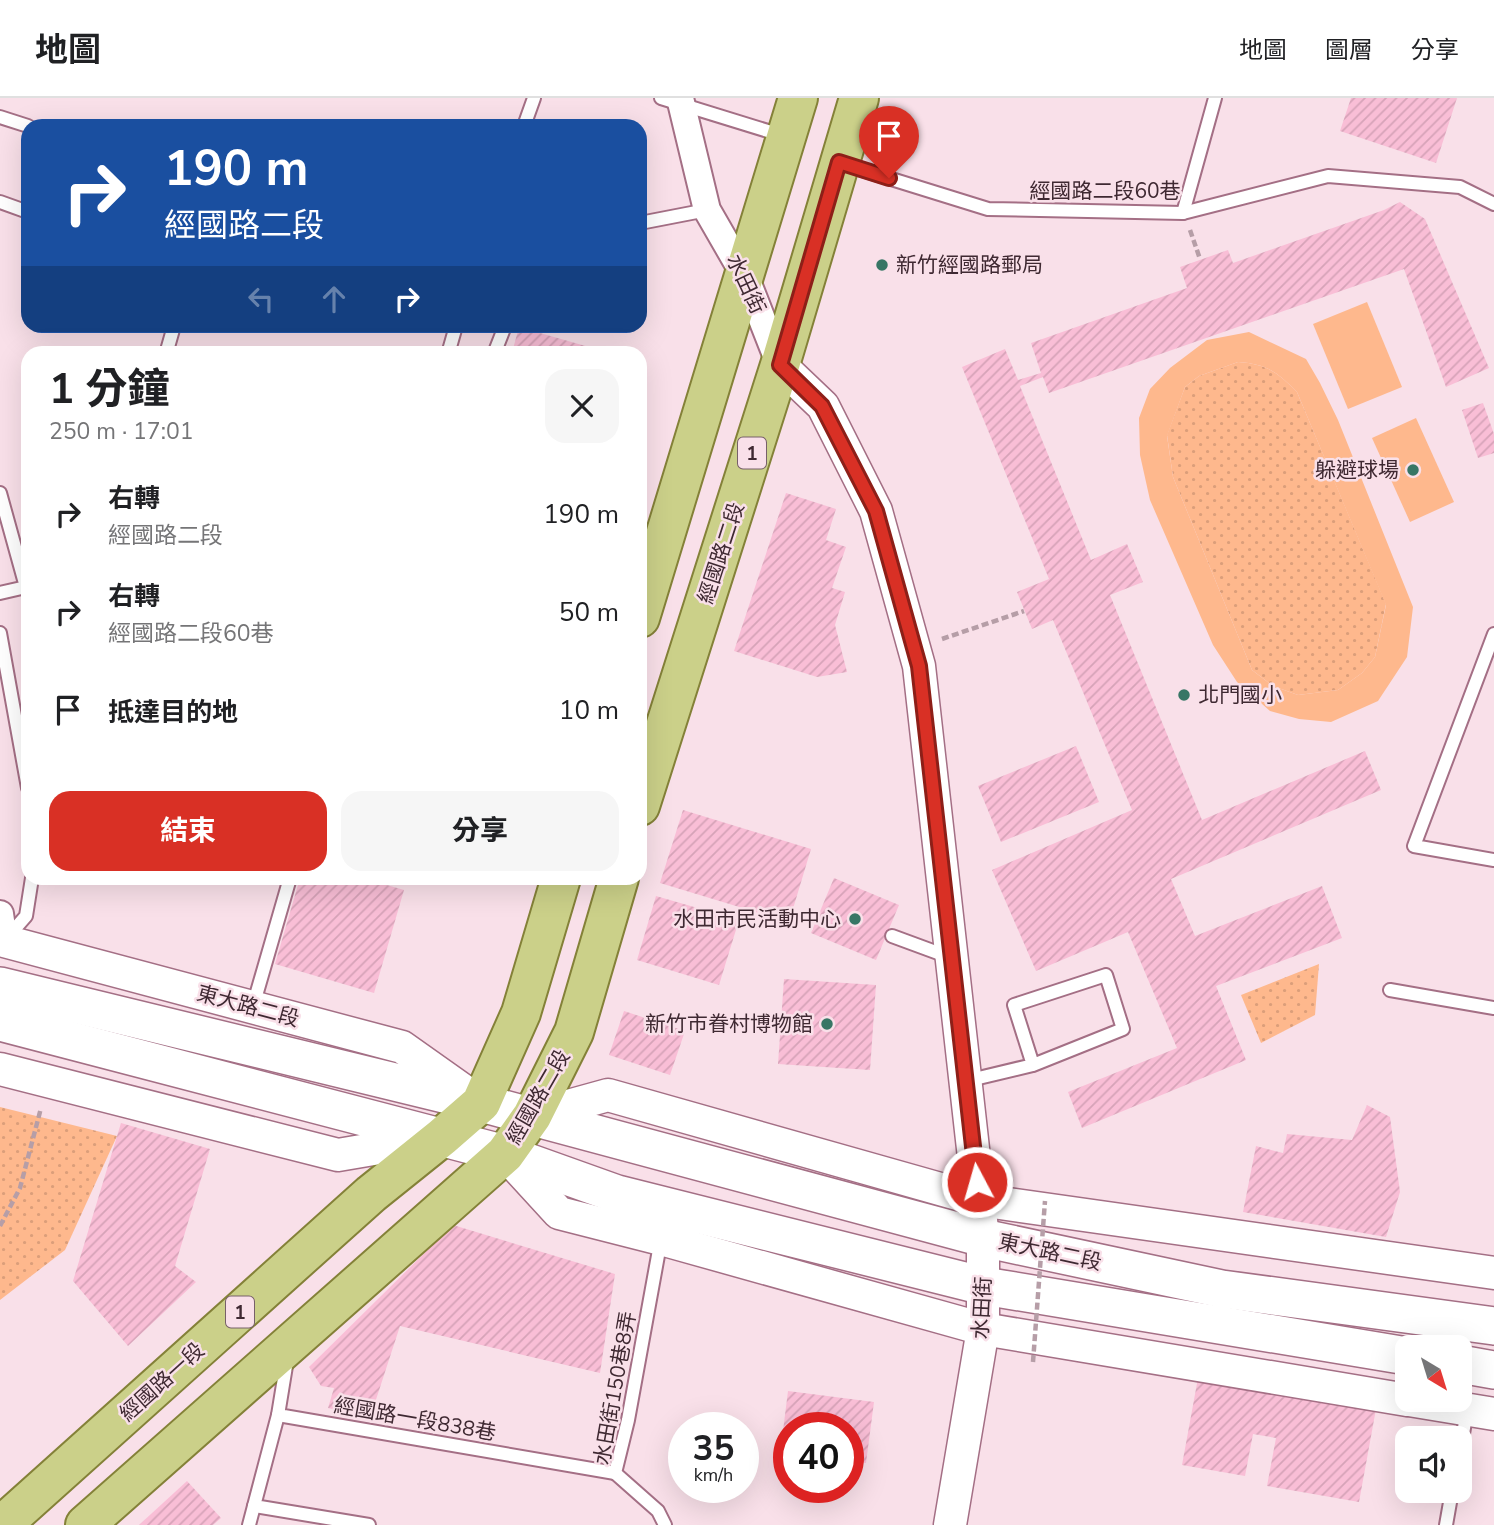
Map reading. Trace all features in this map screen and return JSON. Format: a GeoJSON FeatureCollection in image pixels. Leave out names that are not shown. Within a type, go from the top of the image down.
{"type":"FeatureCollection","features":[{"type":"Feature","properties":{"kind":"main road"},"geometry":{"type":"LineString","coordinates":[[647,595],[798,98]]}},
{"type":"Feature","properties":{"kind":"main road","name":"經國路二段"},"geometry":{"type":"LineString","coordinates":[[647,784],[780,365],[859,98]]}},
{"type":"Feature","properties":{"kind":"main road","name":"1"},"geometry":{"type":"LineString","coordinates":[[481,1103],[521,1013],[559,885]]}},
{"type":"Feature","properties":{"kind":"main road","name":"經國路二段"},"geometry":{"type":"LineString","coordinates":[[505,1154],[532,1116],[574,1032],[617,885]]}},
{"type":"Feature","properties":{"kind":"main road","name":"東大路二段"},"geometry":{"type":"LineString","coordinates":[[0,986],[532,1116],[984,1238],[1222,1289],[1494,1326]]}},
{"type":"Feature","properties":{"kind":"main road","name":"東大路二段"},"geometry":{"type":"LineString","coordinates":[[0,1022],[505,1154],[617,1194],[984,1286],[1395,1354]]}},
{"type":"Feature","properties":{"kind":"main road","name":"經國路一段"},"geometry":{"type":"LineString","coordinates":[[2,1525],[371,1194],[481,1103]]}},
{"type":"Feature","properties":{"kind":"main road"},"geometry":{"type":"LineString","coordinates":[[85,1525],[505,1154]]}},
{"type":"Feature","properties":{"kind":"main road"},"geometry":{"type":"LineString","coordinates":[[1472,1366],[1494,1370]]}},
{"type":"Feature","properties":{"kind":"street","name":"水田街"},"geometry":{"type":"LineString","coordinates":[[675,100],[707,210],[746,276],[780,365],[822,406],[876,511],[919,666],[984,1238],[983,1329],[950,1525]]}},
{"type":"Feature","properties":{"kind":"street","name":"東大路二段"},"geometry":{"type":"LineString","coordinates":[[1,932],[253,1007],[402,1047],[481,1103]]}},
{"type":"Feature","properties":{"kind":"street","name":"東大路二段"},"geometry":{"type":"LineString","coordinates":[[0,1069],[338,1155],[442,1137]]}},
{"type":"Feature","properties":{"kind":"street","name":"東大路二段"},"geometry":{"type":"LineString","coordinates":[[532,1116],[608,1095],[979,1200],[1494,1273]]}},
{"type":"Feature","properties":{"kind":"street"},"geometry":{"type":"LineString","coordinates":[[505,1154],[559,1213],[983,1329],[1395,1398]]}},
{"type":"Feature","properties":{"kind":"lane"},"geometry":{"type":"LineString","coordinates":[[526,119],[534,98]]}},
{"type":"Feature","properties":{"kind":"lane"},"geometry":{"type":"LineString","coordinates":[[1183,213],[1215,98]]}},
{"type":"Feature","properties":{"kind":"lane"},"geometry":{"type":"LineString","coordinates":[[675,100],[787,137]]}},
{"type":"Feature","properties":{"kind":"lane"},"geometry":{"type":"LineString","coordinates":[[0,117],[21,124]]}},
{"type":"Feature","properties":{"kind":"lane","name":"經國路二段60巷"},"geometry":{"type":"LineString","coordinates":[[839,162],[988,209],[1183,213],[1328,176],[1460,187],[1494,204]]}},
{"type":"Feature","properties":{"kind":"lane"},"geometry":{"type":"LineString","coordinates":[[0,202],[21,210]]}},
{"type":"Feature","properties":{"kind":"lane"},"geometry":{"type":"LineString","coordinates":[[647,222],[707,210]]}},
{"type":"Feature","properties":{"kind":"lane"},"geometry":{"type":"LineString","coordinates":[[0,493],[21,566]]}},
{"type":"Feature","properties":{"kind":"lane"},"geometry":{"type":"LineString","coordinates":[[0,593],[21,588]]}},
{"type":"Feature","properties":{"kind":"lane"},"geometry":{"type":"LineString","coordinates":[[0,633],[21,749]]}},
{"type":"Feature","properties":{"kind":"lane"},"geometry":{"type":"LineString","coordinates":[[1494,634],[1414,846],[1494,860]]}},
{"type":"Feature","properties":{"kind":"lane"},"geometry":{"type":"LineString","coordinates":[[1,932],[26,916],[31,885]]}},
{"type":"Feature","properties":{"kind":"lane"},"geometry":{"type":"LineString","coordinates":[[253,1007],[288,885]]}},
{"type":"Feature","properties":{"kind":"lane"},"geometry":{"type":"LineString","coordinates":[[892,936],[952,958]]}},
{"type":"Feature","properties":{"kind":"lane"},"geometry":{"type":"LineString","coordinates":[[966,1081],[1033,1065],[1123,1030],[1105,975],[1014,1005],[1033,1065]]}},
{"type":"Feature","properties":{"kind":"lane"},"geometry":{"type":"LineString","coordinates":[[1390,990],[1494,1007]]}},
{"type":"Feature","properties":{"kind":"lane","name":"水田街150巷8弄"},"geometry":{"type":"LineString","coordinates":[[661,1239],[628,1420],[615,1473],[658,1511],[665,1525]]}},
{"type":"Feature","properties":{"kind":"lane"},"geometry":{"type":"LineString","coordinates":[[249,1525],[278,1415],[289,1345]]}},
{"type":"Feature","properties":{"kind":"lane"},"geometry":{"type":"LineString","coordinates":[[1472,1429],[1481,1412]]}},
{"type":"Feature","properties":{"kind":"lane","name":"經國路一段838巷"},"geometry":{"type":"LineString","coordinates":[[278,1415],[615,1473]]}},
{"type":"Feature","properties":{"kind":"lane"},"geometry":{"type":"LineString","coordinates":[[1446,1525],[1450,1503]]}},
{"type":"Feature","properties":{"kind":"lane"},"geometry":{"type":"LineString","coordinates":[[254,1506],[369,1525]]}},
{"type":"Feature","properties":{"kind":"path"},"geometry":{"type":"LineString","coordinates":[[1183,213],[1200,260]]}},
{"type":"Feature","properties":{"kind":"path"},"geometry":{"type":"LineString","coordinates":[[914,648],[1024,611]]}},
{"type":"Feature","properties":{"kind":"path"},"geometry":{"type":"LineString","coordinates":[[0,1226],[20,1188],[43,1100]]}},
{"type":"Feature","properties":{"kind":"path"},"geometry":{"type":"LineString","coordinates":[[1033,1362],[1045,1201]]}},
{"type":"Feature","properties":{"kind":"shaded area"},"geometry":{"type":"Polygon","coordinates":[[[1367,302],[1402,387],[1348,409],[1313,324],[1367,302]]]}},
{"type":"Feature","properties":{"kind":"shaded area"},"geometry":{"type":"Polygon","coordinates":[[[1249,332],[1306,359],[1338,420],[1413,607],[1407,657],[1378,701],[1331,722],[1299,719],[1270,711],[1237,682],[1213,645],[1150,500],[1140,455],[1139,418],[1150,389],[1170,368],[1207,340],[1249,332]],[[1238,362],[1199,376],[1185,387],[1167,436],[1173,477],[1252,670],[1273,686],[1298,695],[1338,690],[1362,673],[1375,657],[1386,605],[1297,392],[1271,370],[1238,362]]]}},
{"type":"Feature","properties":{"kind":"shaded area"},"geometry":{"type":"Polygon","coordinates":[[[1238,362],[1271,370],[1297,392],[1386,604],[1375,657],[1362,673],[1338,690],[1298,695],[1273,686],[1252,670],[1173,477],[1167,435],[1185,387],[1199,376],[1238,362]]]}},
{"type":"Feature","properties":{"kind":"shaded area","name":"躲避球場"},"geometry":{"type":"Polygon","coordinates":[[[1416,418],[1454,502],[1410,522],[1372,438],[1416,418]]]}},
{"type":"Feature","properties":{"kind":"shaded area"},"geometry":{"type":"Polygon","coordinates":[[[1319,964],[1315,1015],[1261,1043],[1241,995],[1319,964]]]}},
{"type":"Feature","properties":{"kind":"shaded area"},"geometry":{"type":"Polygon","coordinates":[[[0,1107],[117,1136],[65,1250],[0,1300],[0,1107]]]}},
{"type":"Feature","properties":{"kind":"building"},"geometry":{"type":"Polygon","coordinates":[[[1351,98],[1457,98],[1436,163],[1340,131],[1351,98]]]}},
{"type":"Feature","properties":{"kind":"building"},"geometry":{"type":"Polygon","coordinates":[[[1400,202],[1425,219],[1489,368],[1446,387],[1404,269],[1049,393],[1043,377],[1020,386],[1091,560],[1127,544],[1143,582],[1110,595],[1202,820],[1365,751],[1381,790],[1171,879],[1195,936],[1322,886],[1342,938],[1216,986],[1246,1060],[1082,1128],[1068,1092],[1177,1048],[1128,932],[1036,971],[992,870],[1132,810],[1053,620],[1032,629],[1017,592],[1049,579],[962,367],[1005,349],[1018,380],[1041,373],[1031,343],[1187,288],[1180,267],[1228,250],[1233,263],[1400,202]]]}},
{"type":"Feature","properties":{"kind":"building"},"geometry":{"type":"Polygon","coordinates":[[[517,333],[540,333],[586,346],[514,346],[517,333]]]}},
{"type":"Feature","properties":{"kind":"building"},"geometry":{"type":"Polygon","coordinates":[[[1483,403],[1494,434],[1494,453],[1478,458],[1462,410],[1483,403]]]}},
{"type":"Feature","properties":{"kind":"building"},"geometry":{"type":"Polygon","coordinates":[[[786,493],[836,509],[826,540],[846,547],[832,588],[845,592],[835,625],[847,672],[817,677],[734,651],[786,493]]]}},
{"type":"Feature","properties":{"kind":"building"},"geometry":{"type":"Polygon","coordinates":[[[1076,746],[1099,802],[1001,842],[978,786],[1076,746]]]}},
{"type":"Feature","properties":{"kind":"building"},"geometry":{"type":"Polygon","coordinates":[[[683,810],[811,849],[789,922],[660,883],[683,810]]]}},
{"type":"Feature","properties":{"kind":"building","name":"水田市民活動中心"},"geometry":{"type":"Polygon","coordinates":[[[834,878],[899,905],[876,960],[811,933],[834,878]]]}},
{"type":"Feature","properties":{"kind":"building"},"geometry":{"type":"Polygon","coordinates":[[[298,885],[387,885],[404,890],[374,993],[275,964],[298,885]]]}},
{"type":"Feature","properties":{"kind":"building"},"geometry":{"type":"Polygon","coordinates":[[[656,896],[739,920],[719,985],[637,960],[656,896]]]}},
{"type":"Feature","properties":{"kind":"building","name":"新竹市眷村博物館"},"geometry":{"type":"Polygon","coordinates":[[[784,979],[876,985],[870,1070],[778,1064],[784,979]]]}},
{"type":"Feature","properties":{"kind":"building"},"geometry":{"type":"Polygon","coordinates":[[[624,1011],[685,1031],[670,1075],[609,1055],[624,1011]]]}},
{"type":"Feature","properties":{"kind":"building"},"geometry":{"type":"Polygon","coordinates":[[[1367,1105],[1390,1117],[1400,1192],[1386,1237],[1243,1212],[1256,1146],[1283,1153],[1287,1134],[1352,1140],[1367,1105]]]}},
{"type":"Feature","properties":{"kind":"building"},"geometry":{"type":"Polygon","coordinates":[[[121,1123],[210,1149],[175,1266],[196,1282],[128,1346],[73,1281],[121,1123]]]}},
{"type":"Feature","properties":{"kind":"building"},"geometry":{"type":"Polygon","coordinates":[[[453,1225],[615,1274],[600,1373],[400,1326],[370,1418],[328,1408],[334,1388],[321,1386],[309,1367],[453,1225]]]}},
{"type":"Feature","properties":{"kind":"building"},"geometry":{"type":"Polygon","coordinates":[[[1198,1378],[1376,1409],[1359,1502],[1267,1486],[1276,1438],[1253,1434],[1245,1476],[1182,1465],[1198,1378]]]}},
{"type":"Feature","properties":{"kind":"building"},"geometry":{"type":"Polygon","coordinates":[[[788,1391],[874,1402],[866,1463],[864,1412],[785,1412],[788,1391]]]}},
{"type":"Feature","properties":{"kind":"building"},"geometry":{"type":"Polygon","coordinates":[[[187,1481],[221,1518],[213,1525],[139,1525],[187,1481]]]}},
{"type":"Feature","properties":{"kind":"place","name":"新竹經國路郵局"},"geometry":{"type":"Point","coordinates":[882,265]}},
{"type":"Feature","properties":{"kind":"place","name":"躲避球場"},"geometry":{"type":"Point","coordinates":[1413,470]}},
{"type":"Feature","properties":{"kind":"place","name":"北門國小"},"geometry":{"type":"Point","coordinates":[1184,695]}},
{"type":"Feature","properties":{"kind":"place","name":"水田市民活動中心"},"geometry":{"type":"Point","coordinates":[855,919]}},
{"type":"Feature","properties":{"kind":"place","name":"新竹市眷村博物館"},"geometry":{"type":"Point","coordinates":[827,1024]}},
{"type":"Feature","properties":{"kind":"route"},"geometry":{"type":"LineString","coordinates":[[889,178],[839,162],[780,365],[822,406],[876,511],[919,666],[977,1182]]}}]}
